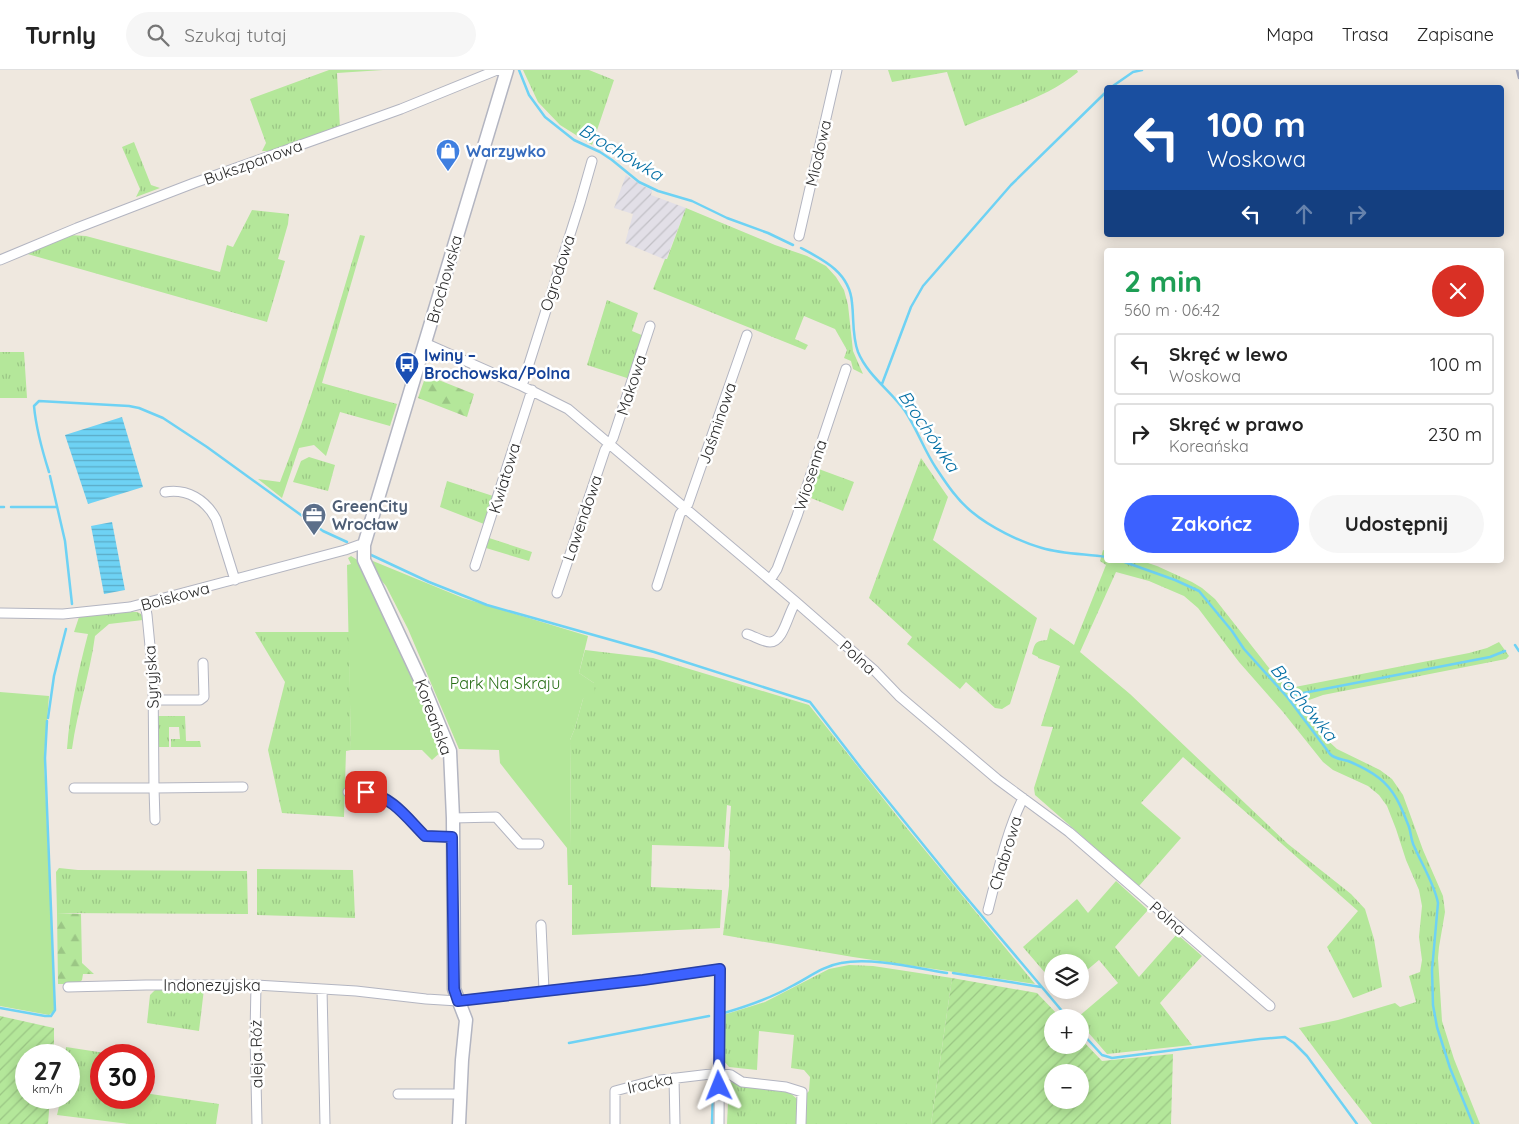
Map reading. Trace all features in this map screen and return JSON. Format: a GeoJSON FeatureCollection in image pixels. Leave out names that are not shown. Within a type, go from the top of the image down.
{"type":"FeatureCollection","features":[{"type":"Feature","properties":{"kind":"street","name":"Bukszpanowa"},"geometry":{"type":"LineString","coordinates":[[0,260],[194,183],[401,108],[497,70],[507,71]]}},
{"type":"Feature","properties":{"kind":"street","name":"Miodowa"},"geometry":{"type":"LineString","coordinates":[[800,236],[801,223],[837,70]]}},
{"type":"Feature","properties":{"kind":"street","name":"Brochowska"},"geometry":{"type":"LineString","coordinates":[[364,560],[364,545],[507,71]]}},
{"type":"Feature","properties":{"kind":"street","name":"Ogrodowa"},"geometry":{"type":"LineString","coordinates":[[522,386],[592,161]]}},
{"type":"Feature","properties":{"kind":"street","name":"Makowa"},"geometry":{"type":"LineString","coordinates":[[609,443],[613,438],[650,326]]}},
{"type":"Feature","properties":{"kind":"street","name":"Jaśminowa"},"geometry":{"type":"LineString","coordinates":[[658,586],[680,514],[688,504],[747,335]]}},
{"type":"Feature","properties":{"kind":"street","name":"Polna"},"geometry":{"type":"LineString","coordinates":[[425,343],[532,390],[568,409],[796,602],[875,671],[899,696],[998,778],[1069,832],[1270,1006]]}},
{"type":"Feature","properties":{"kind":"street","name":"Wiosenna"},"geometry":{"type":"LineString","coordinates":[[770,580],[777,569],[797,516],[846,369]]}},
{"type":"Feature","properties":{"kind":"street","name":"Kwiatowa"},"geometry":{"type":"LineString","coordinates":[[476,566],[532,390]]}},
{"type":"Feature","properties":{"kind":"street","name":"Lawendowa"},"geometry":{"type":"LineString","coordinates":[[557,593],[609,443]]}},
{"type":"Feature","properties":{"kind":"street"},"geometry":{"type":"LineString","coordinates":[[165,492],[175,491],[190,494],[203,501],[211,510],[239,579]]}},
{"type":"Feature","properties":{"kind":"street","name":"Boiskowa"},"geometry":{"type":"LineString","coordinates":[[0,613],[63,614],[130,607],[364,545]]}},
{"type":"Feature","properties":{"kind":"street","name":"Koreańska"},"geometry":{"type":"LineString","coordinates":[[364,560],[424,688],[450,751],[453,818],[454,989],[466,1020],[459,1124]]}},
{"type":"Feature","properties":{"kind":"street"},"geometry":{"type":"LineString","coordinates":[[747,634],[770,642],[780,638],[792,607],[796,602]]}},
{"type":"Feature","properties":{"kind":"street","name":"Syryjska"},"geometry":{"type":"LineString","coordinates":[[145,604],[153,700],[155,820]]}},
{"type":"Feature","properties":{"kind":"street"},"geometry":{"type":"LineString","coordinates":[[153,700],[200,700],[204,697],[203,663]]}},
{"type":"Feature","properties":{"kind":"street"},"geometry":{"type":"LineString","coordinates":[[74,788],[243,787]]}},
{"type":"Feature","properties":{"kind":"street"},"geometry":{"type":"LineString","coordinates":[[348,792],[366,792],[386,798],[425,836],[452,837]]}},
{"type":"Feature","properties":{"kind":"street","name":"Chabrowa"},"geometry":{"type":"LineString","coordinates":[[988,910],[1003,854],[1023,798]]}},
{"type":"Feature","properties":{"kind":"street"},"geometry":{"type":"LineString","coordinates":[[453,818],[496,817],[520,844],[539,844]]}},
{"type":"Feature","properties":{"kind":"street"},"geometry":{"type":"LineString","coordinates":[[541,924],[544,990]]}},
{"type":"Feature","properties":{"kind":"street","name":"Indonezyjska"},"geometry":{"type":"LineString","coordinates":[[68,987],[256,985],[356,991],[458,1001],[544,990],[572,989],[720,969],[719,1073]]}},
{"type":"Feature","properties":{"kind":"street","name":"aleja Róż"},"geometry":{"type":"LineString","coordinates":[[256,985],[257,1124]]}},
{"type":"Feature","properties":{"kind":"street"},"geometry":{"type":"LineString","coordinates":[[322,989],[325,1124]]}},
{"type":"Feature","properties":{"kind":"street"},"geometry":{"type":"LineString","coordinates":[[719,1124],[719,1073],[731,1075],[742,1082],[786,1087],[802,1092],[801,1124]]}},
{"type":"Feature","properties":{"kind":"street","name":"Iracka"},"geometry":{"type":"LineString","coordinates":[[615,1124],[615,1091],[652,1081],[719,1073]]}},
{"type":"Feature","properties":{"kind":"street"},"geometry":{"type":"LineString","coordinates":[[674,1078],[675,1124]]}},
{"type":"Feature","properties":{"kind":"street"},"geometry":{"type":"LineString","coordinates":[[398,1094],[460,1094]]}},
{"type":"Feature","properties":{"kind":"shaded area"},"geometry":{"type":"Polygon","coordinates":[[[626,175],[652,190],[651,195],[686,208],[666,260],[625,243],[633,214],[614,208],[626,175]]]}},
{"type":"Feature","properties":{"kind":"green space"},"geometry":{"type":"Polygon","coordinates":[[[329,70],[383,70],[337,73],[340,128],[273,151],[262,151],[266,143],[250,99],[329,70]]]}},
{"type":"Feature","properties":{"kind":"green space"},"geometry":{"type":"Polygon","coordinates":[[[523,70],[589,70],[614,80],[592,145],[560,125],[538,102],[523,70]]]}},
{"type":"Feature","properties":{"kind":"green space"},"geometry":{"type":"Polygon","coordinates":[[[888,70],[1077,70],[1078,72],[1052,89],[1024,103],[965,126],[947,72],[892,82],[888,70]]]}},
{"type":"Feature","properties":{"kind":"green space"},"geometry":{"type":"Polygon","coordinates":[[[134,142],[151,185],[160,188],[136,197],[140,189],[122,147],[134,142]]]}},
{"type":"Feature","properties":{"kind":"green space"},"geometry":{"type":"Polygon","coordinates":[[[686,208],[775,245],[807,256],[826,266],[844,290],[848,305],[853,351],[863,374],[853,369],[851,361],[844,358],[847,350],[835,329],[804,316],[795,339],[808,345],[805,350],[653,289],[665,259],[667,259],[686,208]]]}},
{"type":"Feature","properties":{"kind":"green space"},"geometry":{"type":"Polygon","coordinates":[[[252,210],[289,214],[278,259],[285,261],[267,322],[24,253],[70,235],[86,236],[220,272],[227,245],[233,247],[252,210]]]}},
{"type":"Feature","properties":{"kind":"green space"},"geometry":{"type":"Polygon","coordinates":[[[360,235],[365,236],[322,383],[397,404],[390,426],[340,412],[326,456],[314,445],[299,448],[282,498],[258,479],[280,482],[313,390],[360,235]]]}},
{"type":"Feature","properties":{"kind":"green space"},"geometry":{"type":"Polygon","coordinates":[[[607,300],[638,313],[632,331],[644,336],[630,379],[587,365],[607,300]]]}},
{"type":"Feature","properties":{"kind":"green space"},"geometry":{"type":"Polygon","coordinates":[[[0,352],[24,352],[27,398],[0,398],[0,352]]]}},
{"type":"Feature","properties":{"kind":"green space"},"geometry":{"type":"Polygon","coordinates":[[[426,375],[474,394],[467,417],[418,398],[426,375]]]}},
{"type":"Feature","properties":{"kind":"green space"},"geometry":{"type":"Polygon","coordinates":[[[309,457],[335,465],[328,491],[293,482],[301,461],[309,457]]]}},
{"type":"Feature","properties":{"kind":"green space"},"geometry":{"type":"Polygon","coordinates":[[[921,458],[948,497],[933,540],[1037,618],[1010,704],[1002,709],[995,708],[966,682],[960,689],[907,644],[912,637],[869,598],[921,458]]]}},
{"type":"Feature","properties":{"kind":"green space"},"geometry":{"type":"Polygon","coordinates":[[[816,468],[854,482],[843,511],[806,496],[816,468]]]}},
{"type":"Feature","properties":{"kind":"green space"},"geometry":{"type":"Polygon","coordinates":[[[447,481],[493,496],[484,524],[440,507],[447,481]]]}},
{"type":"Feature","properties":{"kind":"green space"},"geometry":{"type":"Polygon","coordinates":[[[489,538],[532,552],[529,561],[486,548],[489,538]]]}},
{"type":"Feature","properties":{"kind":"green space"},"geometry":{"type":"Polygon","coordinates":[[[1103,550],[1104,563],[1148,563],[1202,588],[1215,599],[1277,678],[1295,687],[1469,653],[1487,648],[1499,642],[1509,656],[1506,659],[1323,695],[1298,704],[1323,736],[1337,749],[1380,770],[1392,779],[1403,795],[1423,850],[1443,896],[1445,912],[1438,958],[1442,1021],[1454,1059],[1480,1124],[1372,1124],[1299,1028],[1338,1020],[1395,1003],[1400,1007],[1416,1002],[1409,976],[1420,972],[1422,960],[1419,937],[1422,906],[1419,890],[1387,806],[1379,795],[1368,786],[1333,770],[1323,762],[1283,712],[1239,662],[1198,608],[1184,596],[1149,581],[1116,572],[1080,652],[1130,694],[1288,844],[1351,894],[1365,909],[1374,939],[1382,987],[1353,998],[1327,947],[1358,911],[1183,757],[1141,803],[1181,838],[1139,886],[1035,795],[1034,788],[1053,727],[1041,726],[1060,666],[1038,658],[1032,654],[1033,650],[1038,642],[1047,640],[1050,628],[1074,645],[1106,565],[1100,561],[1103,550]]]}},
{"type":"Feature","properties":{"kind":"green space","name":"Park Na Skraju"},"geometry":{"type":"Polygon","coordinates":[[[351,556],[359,561],[393,626],[389,629],[404,657],[410,664],[443,750],[432,760],[422,750],[351,750],[347,565],[351,564],[348,558],[351,556]]]}},
{"type":"Feature","properties":{"kind":"green space","name":"Park Na Skraju"},"geometry":{"type":"Polygon","coordinates":[[[368,559],[463,598],[588,636],[579,673],[594,683],[595,693],[583,699],[570,740],[571,848],[567,848],[500,763],[499,750],[459,749],[408,629],[386,586],[371,568],[368,559]]]}},
{"type":"Feature","properties":{"kind":"green space"},"geometry":{"type":"Polygon","coordinates":[[[128,612],[141,614],[143,620],[109,624],[95,636],[72,749],[67,749],[75,691],[88,634],[74,632],[79,617],[128,612]]]}},
{"type":"Feature","properties":{"kind":"green space"},"geometry":{"type":"Polygon","coordinates":[[[255,632],[349,632],[351,750],[346,751],[344,817],[282,813],[268,750],[285,682],[255,632]]]}},
{"type":"Feature","properties":{"kind":"green space"},"geometry":{"type":"Polygon","coordinates":[[[585,650],[653,658],[809,705],[901,821],[1035,984],[853,957],[723,935],[729,886],[730,851],[728,848],[731,806],[727,805],[724,847],[652,845],[651,887],[722,890],[720,928],[572,935],[572,885],[568,885],[567,848],[571,848],[570,740],[583,699],[594,683],[579,673],[585,650]]]}},
{"type":"Feature","properties":{"kind":"green space"},"geometry":{"type":"Polygon","coordinates":[[[0,692],[49,696],[44,758],[55,1010],[49,1015],[0,1006],[0,692]]]}},
{"type":"Feature","properties":{"kind":"green space"},"geometry":{"type":"Polygon","coordinates":[[[158,716],[185,716],[186,741],[200,741],[201,747],[171,747],[171,739],[180,739],[179,727],[169,727],[169,747],[159,747],[158,716]]]}},
{"type":"Feature","properties":{"kind":"green space"},"geometry":{"type":"Polygon","coordinates":[[[59,868],[78,870],[247,871],[248,914],[57,913],[56,872],[59,868]]]}},
{"type":"Feature","properties":{"kind":"green space"},"geometry":{"type":"Polygon","coordinates":[[[257,869],[353,870],[355,918],[257,915],[257,869]]]}},
{"type":"Feature","properties":{"kind":"green space"},"geometry":{"type":"Polygon","coordinates":[[[1116,881],[1148,910],[1115,947],[1139,977],[1177,934],[1202,956],[1160,1003],[1192,1045],[1107,1054],[1089,1033],[1089,1009],[1087,1009],[1118,983],[1099,960],[1089,968],[1089,954],[1044,954],[1044,972],[1023,947],[1077,899],[1088,913],[1116,881]]]}},
{"type":"Feature","properties":{"kind":"green space"},"geometry":{"type":"Polygon","coordinates":[[[57,913],[81,914],[82,963],[94,974],[83,974],[82,980],[78,984],[58,984],[57,913]]]}},
{"type":"Feature","properties":{"kind":"green space"},"geometry":{"type":"Polygon","coordinates":[[[849,965],[873,966],[952,978],[931,1124],[803,1124],[804,1096],[809,1091],[810,1077],[804,1070],[791,1068],[794,1035],[759,1031],[757,1070],[729,1067],[723,1060],[724,1027],[720,1026],[720,1016],[765,1002],[829,969],[849,965]]]}},
{"type":"Feature","properties":{"kind":"green space"},"geometry":{"type":"Polygon","coordinates":[[[952,978],[1037,993],[1052,1009],[1044,1009],[1044,1054],[1089,1054],[1089,1047],[1102,1061],[1173,1054],[1171,1124],[931,1124],[952,978]]]}},
{"type":"Feature","properties":{"kind":"green space"},"geometry":{"type":"Polygon","coordinates":[[[156,989],[204,989],[199,1031],[147,1023],[150,995],[156,989]]]}},
{"type":"Feature","properties":{"kind":"green space"},"geometry":{"type":"Polygon","coordinates":[[[0,1016],[54,1028],[54,1044],[15,1044],[15,1109],[49,1109],[48,1124],[0,1124],[0,1016]]]}},
{"type":"Feature","properties":{"kind":"green space"},"geometry":{"type":"Polygon","coordinates":[[[80,1049],[90,1051],[90,1109],[155,1109],[155,1095],[219,1104],[216,1124],[129,1124],[57,1115],[58,1109],[80,1109],[80,1049]]]}},
{"type":"Feature","properties":{"kind":"green space"},"geometry":{"type":"Polygon","coordinates":[[[729,1082],[787,1090],[797,1099],[797,1124],[727,1124],[729,1082]]]}},
{"type":"Feature","properties":{"kind":"water"},"geometry":{"type":"Polygon","coordinates":[[[122,417],[143,487],[88,504],[65,435],[122,417]]]}},
{"type":"Feature","properties":{"kind":"water"},"geometry":{"type":"Polygon","coordinates":[[[112,522],[125,590],[104,594],[91,526],[112,522]]]}},
{"type":"Feature","properties":{"kind":"waterway","name":"Brochówka"},"geometry":{"type":"LineString","coordinates":[[519,70],[529,95],[545,117],[574,140],[612,160],[639,182],[658,191],[692,201],[727,218],[768,233],[793,245]]}},
{"type":"Feature","properties":{"kind":"waterway"},"geometry":{"type":"LineString","coordinates":[[1114,85],[1133,72],[1142,70]]}},
{"type":"Feature","properties":{"kind":"waterway"},"geometry":{"type":"LineString","coordinates":[[882,384],[911,307],[923,286],[1011,185],[1104,94]]}},
{"type":"Feature","properties":{"kind":"waterway","name":"Brochówka"},"geometry":{"type":"LineString","coordinates":[[801,248],[827,263],[846,283],[852,303],[855,340],[862,361],[905,411],[932,461],[961,502],[987,523],[1024,542],[1058,552],[1104,557]]}},
{"type":"Feature","properties":{"kind":"waterway"},"geometry":{"type":"LineString","coordinates":[[49,472],[35,414],[34,406],[39,401],[139,408],[163,418],[207,447],[323,531],[347,542]]}},
{"type":"Feature","properties":{"kind":"waterway"},"geometry":{"type":"LineString","coordinates":[[50,476],[65,541],[72,604]]}},
{"type":"Feature","properties":{"kind":"waterway"},"geometry":{"type":"LineString","coordinates":[[11,507],[57,507]]}},
{"type":"Feature","properties":{"kind":"waterway"},"geometry":{"type":"LineString","coordinates":[[369,554],[429,582],[487,605],[654,652],[810,702],[960,890],[1060,1009]]}},
{"type":"Feature","properties":{"kind":"waterway","name":"Brochówka"},"geometry":{"type":"LineString","coordinates":[[1127,563],[1175,580],[1199,591],[1232,631],[1244,649],[1288,698],[1330,754],[1336,758],[1356,764],[1372,773],[1385,783],[1394,794],[1404,813],[1413,844],[1431,881],[1438,903],[1432,970],[1433,1005],[1437,1027],[1450,1068],[1473,1124]]}},
{"type":"Feature","properties":{"kind":"waterway"},"geometry":{"type":"LineString","coordinates":[[48,718],[54,676],[66,629]]}},
{"type":"Feature","properties":{"kind":"waterway"},"geometry":{"type":"LineString","coordinates":[[1515,645],[1519,651]]}},
{"type":"Feature","properties":{"kind":"waterway"},"geometry":{"type":"LineString","coordinates":[[1288,698],[1293,695],[1490,657],[1505,651]]}},
{"type":"Feature","properties":{"kind":"waterway"},"geometry":{"type":"LineString","coordinates":[[0,1008],[45,1016],[51,1016],[55,1010],[45,758],[47,721]]}},
{"type":"Feature","properties":{"kind":"waterway"},"geometry":{"type":"LineString","coordinates":[[724,1013],[768,998],[822,969],[841,963],[880,962],[947,973]]}},
{"type":"Feature","properties":{"kind":"waterway"},"geometry":{"type":"LineString","coordinates":[[953,973],[1041,987]]}},
{"type":"Feature","properties":{"kind":"waterway"},"geometry":{"type":"LineString","coordinates":[[569,1043],[709,1016]]}},
{"type":"Feature","properties":{"kind":"waterway"},"geometry":{"type":"LineString","coordinates":[[1089,1041],[1102,1055],[1112,1058],[1285,1037],[1307,1056],[1357,1124]]}},
{"type":"Feature","properties":{"kind":"waterway"},"geometry":{"type":"LineString","coordinates":[[712,1124],[713,1089]]}},
{"type":"Feature","properties":{"kind":"railway"},"geometry":{"type":"LineString","coordinates":[[1517,70],[1519,78]]}},
{"type":"Feature","properties":{"kind":"place","name":"Warzywko"},"geometry":{"type":"Point","coordinates":[448,172]}},
{"type":"Feature","properties":{"kind":"place","name":"Iwiny – Brochowska/Polna"},"geometry":{"type":"Point","coordinates":[407,385]}},
{"type":"Feature","properties":{"kind":"place","name":"GreenCity Wrocław"},"geometry":{"type":"Point","coordinates":[314,536]}},
{"type":"Feature","properties":{"kind":"route"},"geometry":{"type":"LineString","coordinates":[[366,792],[386,798],[425,836],[452,837],[454,989],[458,1001],[544,990],[572,989],[720,969],[719,1086]]}}]}
